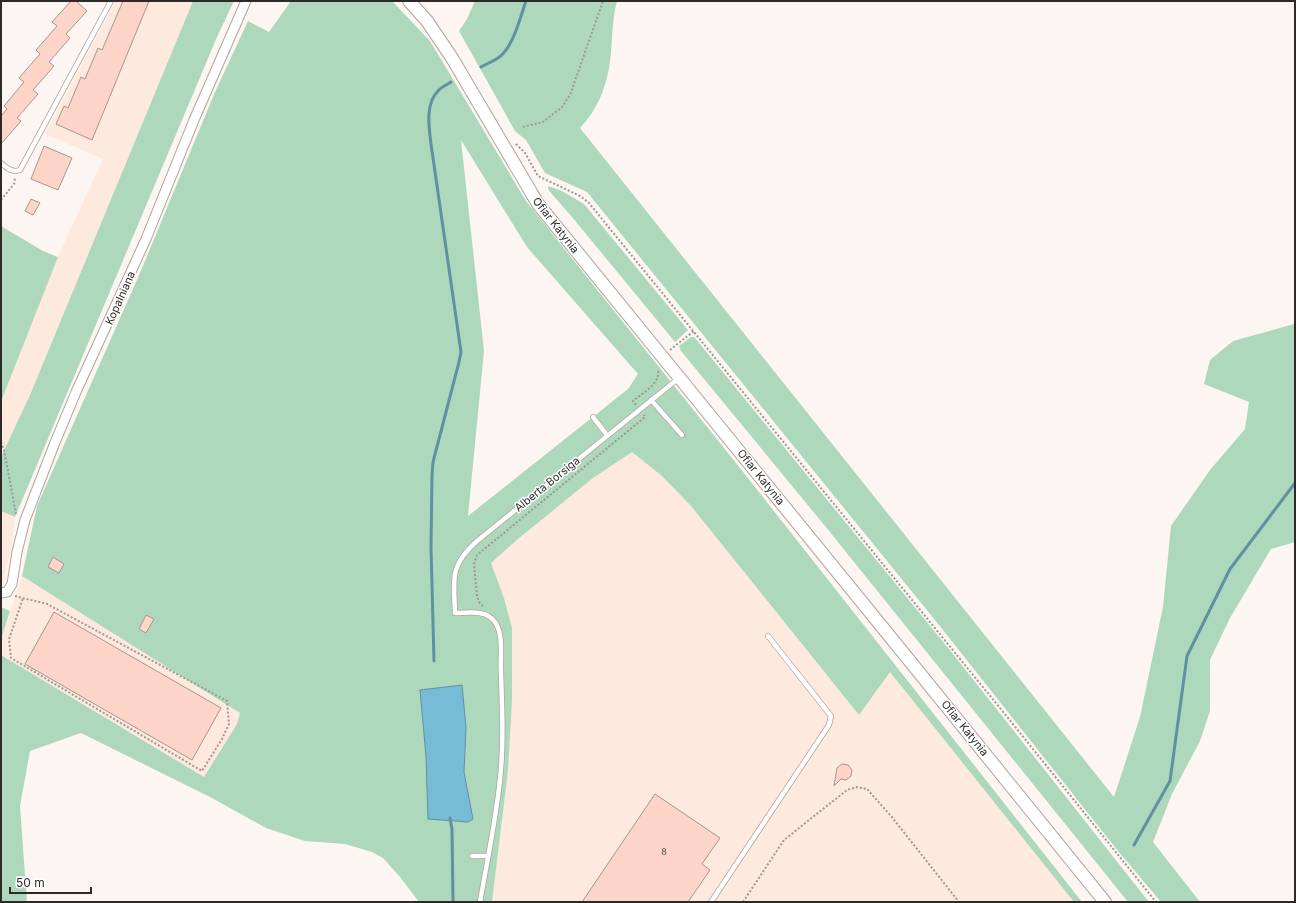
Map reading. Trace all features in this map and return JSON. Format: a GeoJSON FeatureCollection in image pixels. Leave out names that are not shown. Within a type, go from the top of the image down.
{"type":"FeatureCollection","features":[{"type":"Feature","properties":{"kind":"street","name":"Kopalniana"},"geometry":{"type":"LineString","coordinates":[[2,593],[7,592],[12,584],[17,552],[25,520],[76,392],[146,239],[194,120],[246,1]]}},
{"type":"Feature","properties":{"kind":"street","name":"Ofiar Katynia"},"geometry":{"type":"LineString","coordinates":[[409,1],[423,16],[438,36],[538,204],[1105,902]]}},
{"type":"Feature","properties":{"kind":"lane"},"geometry":{"type":"LineString","coordinates":[[1,163],[9,170],[16,172],[20,170],[111,1]]}},
{"type":"Feature","properties":{"kind":"lane","name":"Alberta Borsiga"},"geometry":{"type":"LineString","coordinates":[[489,616],[476,612],[455,613],[455,574],[460,559],[465,552],[680,377]]}},
{"type":"Feature","properties":{"kind":"lane"},"geometry":{"type":"LineString","coordinates":[[651,400],[682,436]]}},
{"type":"Feature","properties":{"kind":"lane"},"geometry":{"type":"LineString","coordinates":[[593,417],[607,435]]}},
{"type":"Feature","properties":{"kind":"lane"},"geometry":{"type":"LineString","coordinates":[[480,902],[500,779],[503,731],[500,639],[495,622],[489,616]]}},
{"type":"Feature","properties":{"kind":"lane"},"geometry":{"type":"LineString","coordinates":[[711,902],[829,725],[831,716],[768,636]]}},
{"type":"Feature","properties":{"kind":"lane"},"geometry":{"type":"LineString","coordinates":[[472,856],[488,856]]}},
{"type":"Feature","properties":{"kind":"path"},"geometry":{"type":"LineString","coordinates":[[523,128],[544,122],[562,107],[570,95],[603,1]]}},
{"type":"Feature","properties":{"kind":"path"},"geometry":{"type":"LineString","coordinates":[[516,144],[525,154],[538,176],[586,200],[694,331],[1156,902]]}},
{"type":"Feature","properties":{"kind":"path"},"geometry":{"type":"LineString","coordinates":[[1,200],[14,184],[16,172]]}},
{"type":"Feature","properties":{"kind":"path"},"geometry":{"type":"LineString","coordinates":[[674,347],[694,331]]}},
{"type":"Feature","properties":{"kind":"path"},"geometry":{"type":"LineString","coordinates":[[633,401],[656,382],[658,372],[657,368]]}},
{"type":"Feature","properties":{"kind":"path"},"geometry":{"type":"LineString","coordinates":[[489,616],[488,610],[479,602],[477,596],[474,564],[477,555],[645,417]]}},
{"type":"Feature","properties":{"kind":"path"},"geometry":{"type":"LineString","coordinates":[[1,442],[4,450],[16,514]]}},
{"type":"Feature","properties":{"kind":"path"},"geometry":{"type":"LineString","coordinates":[[2,593],[23,598],[47,604],[227,701],[229,724],[222,740],[202,771],[11,658],[9,639],[23,598]]}},
{"type":"Feature","properties":{"kind":"path"},"geometry":{"type":"LineString","coordinates":[[743,902],[784,840],[847,790],[857,787],[867,789],[891,816],[958,902]]}},
{"type":"Feature","properties":{"kind":"shaded area"},"geometry":{"type":"Polygon","coordinates":[[[116,1],[193,1],[30,395],[1,457],[1,401],[58,257],[103,159],[45,134],[116,1]]]}},
{"type":"Feature","properties":{"kind":"shaded area"},"geometry":{"type":"Polygon","coordinates":[[[632,452],[662,476],[691,506],[859,715],[890,672],[1074,902],[492,902],[508,771],[512,701],[504,598],[491,563],[593,478],[632,452]]]}},
{"type":"Feature","properties":{"kind":"shaded area"},"geometry":{"type":"Polygon","coordinates":[[[1,511],[15,517],[11,550],[3,582],[1,582],[1,511]]]}},
{"type":"Feature","properties":{"kind":"shaded area"},"geometry":{"type":"Polygon","coordinates":[[[22,576],[240,713],[237,724],[204,777],[1,655],[1,639],[22,576]]]}},
{"type":"Feature","properties":{"kind":"green space"},"geometry":{"type":"Polygon","coordinates":[[[193,1],[234,1],[217,37],[15,517],[1,511],[1,457],[30,395],[193,1]]]}},
{"type":"Feature","properties":{"kind":"green space"},"geometry":{"type":"Polygon","coordinates":[[[291,1],[392,1],[430,41],[526,201],[736,463],[1082,902],[1074,902],[890,672],[859,715],[691,506],[662,476],[632,452],[593,478],[491,563],[504,598],[512,628],[512,701],[508,771],[492,902],[419,902],[383,858],[372,852],[345,844],[305,841],[266,828],[212,798],[81,733],[30,751],[20,806],[27,902],[1,902],[1,655],[204,777],[237,724],[240,713],[22,576],[37,506],[140,273],[215,92],[248,21],[269,32],[291,1]],[[461,140],[484,351],[468,516],[628,389],[638,374],[527,247],[461,140]]]}},
{"type":"Feature","properties":{"kind":"green space"},"geometry":{"type":"Polygon","coordinates":[[[475,1],[617,1],[610,60],[605,85],[591,115],[580,128],[1114,797],[1140,717],[1163,607],[1171,526],[1210,470],[1245,429],[1249,402],[1204,384],[1210,360],[1233,341],[1294,324],[1295,321],[1295,542],[1271,549],[1230,618],[1210,660],[1210,711],[1200,741],[1172,794],[1153,842],[1200,902],[1161,902],[1118,851],[935,620],[587,192],[545,173],[526,140],[515,131],[459,31],[467,19],[475,1]]]}},
{"type":"Feature","properties":{"kind":"green space"},"geometry":{"type":"Polygon","coordinates":[[[548,186],[562,191],[584,204],[688,330],[675,342],[551,193],[548,186]]]}},
{"type":"Feature","properties":{"kind":"green space"},"geometry":{"type":"Polygon","coordinates":[[[1,226],[43,251],[58,257],[2,399],[1,226]]]}},
{"type":"Feature","properties":{"kind":"green space"},"geometry":{"type":"Polygon","coordinates":[[[691,337],[694,337],[700,344],[953,654],[1149,902],[1128,902],[825,526],[681,351],[679,346],[691,337]]]}},
{"type":"Feature","properties":{"kind":"green space"},"geometry":{"type":"Polygon","coordinates":[[[1,607],[10,611],[1,639],[1,607]]]}},
{"type":"Feature","properties":{"kind":"water"},"geometry":{"type":"Polygon","coordinates":[[[462,685],[466,728],[464,772],[473,819],[468,822],[428,819],[426,756],[420,690],[462,685]]]}},
{"type":"Feature","properties":{"kind":"building"},"geometry":{"type":"Polygon","coordinates":[[[71,1],[76,1],[87,11],[66,34],[70,38],[49,62],[54,66],[33,90],[38,94],[17,118],[21,121],[1,144],[1,116],[7,109],[4,106],[24,82],[19,78],[40,54],[36,50],[57,26],[52,22],[71,1]]]}},
{"type":"Feature","properties":{"kind":"building"},"geometry":{"type":"Polygon","coordinates":[[[123,1],[149,1],[92,140],[56,124],[64,106],[68,108],[81,77],[85,79],[98,48],[102,50],[123,1]]]}},
{"type":"Feature","properties":{"kind":"building"},"geometry":{"type":"Polygon","coordinates":[[[44,146],[72,158],[58,190],[31,179],[44,146]]]}},
{"type":"Feature","properties":{"kind":"building"},"geometry":{"type":"Polygon","coordinates":[[[31,199],[40,203],[33,215],[25,211],[31,199]]]}},
{"type":"Feature","properties":{"kind":"building"},"geometry":{"type":"Polygon","coordinates":[[[53,557],[64,564],[59,573],[48,567],[53,557]]]}},
{"type":"Feature","properties":{"kind":"building"},"geometry":{"type":"Polygon","coordinates":[[[54,612],[221,708],[192,760],[25,664],[54,612]]]}},
{"type":"Feature","properties":{"kind":"building"},"geometry":{"type":"Polygon","coordinates":[[[146,615],[154,619],[146,633],[139,629],[146,615]]]}},
{"type":"Feature","properties":{"kind":"building"},"geometry":{"type":"Polygon","coordinates":[[[842,764],[848,765],[852,770],[851,776],[846,780],[841,779],[834,786],[837,768],[842,764]]]}},
{"type":"Feature","properties":{"kind":"building"},"geometry":{"type":"Polygon","coordinates":[[[655,794],[720,838],[702,864],[710,870],[688,902],[582,902],[655,794]]]}},
{"type":"Feature","properties":{"kind":"waterway"},"geometry":{"type":"LineString","coordinates":[[481,67],[498,58],[508,47],[526,1]]}},
{"type":"Feature","properties":{"kind":"waterway"},"geometry":{"type":"LineString","coordinates":[[434,661],[431,547],[433,462],[461,352],[429,130],[429,116],[431,102],[434,96],[441,88],[451,82]]}},
{"type":"Feature","properties":{"kind":"waterway"},"geometry":{"type":"LineString","coordinates":[[1134,845],[1170,781],[1187,656],[1230,569],[1295,483]]}},
{"type":"Feature","properties":{"kind":"waterway"},"geometry":{"type":"LineString","coordinates":[[450,818],[452,829],[453,902]]}}]}
